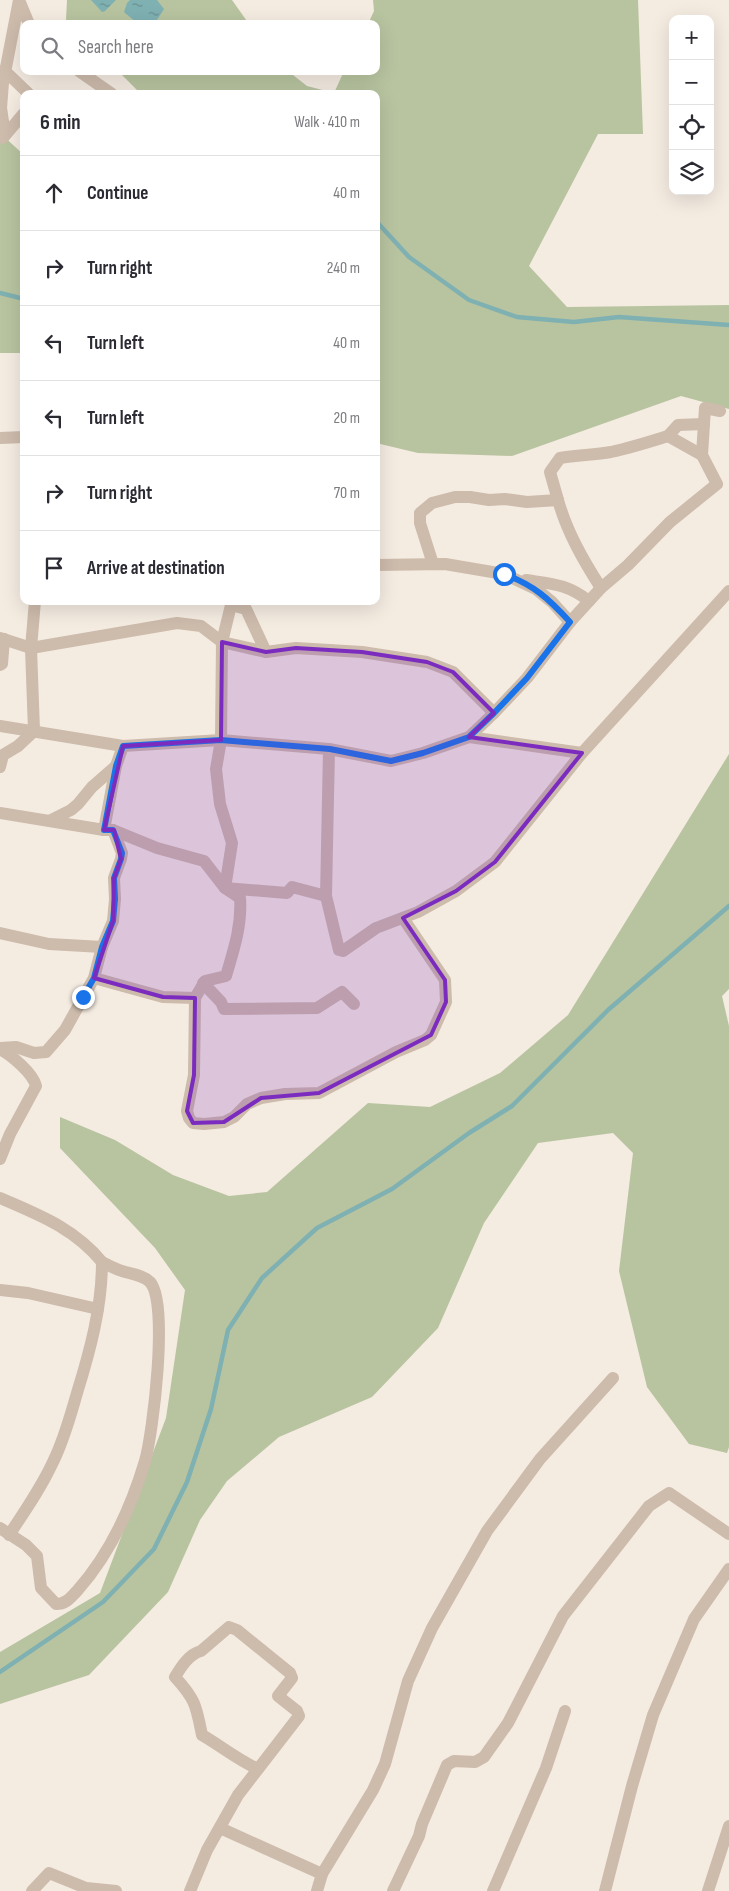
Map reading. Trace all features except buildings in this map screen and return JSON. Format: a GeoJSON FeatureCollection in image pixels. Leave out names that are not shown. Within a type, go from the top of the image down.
{"type":"FeatureCollection","features":[{"type":"Feature","properties":{"kind":"street"},"geometry":{"type":"LineString","coordinates":[[19,0],[27,20]]}},
{"type":"Feature","properties":{"kind":"street"},"geometry":{"type":"LineString","coordinates":[[2,139],[2,78],[19,0]]}},
{"type":"Feature","properties":{"kind":"street"},"geometry":{"type":"LineString","coordinates":[[85,75],[106,90]]}},
{"type":"Feature","properties":{"kind":"street"},"geometry":{"type":"LineString","coordinates":[[2,78],[23,90]]}},
{"type":"Feature","properties":{"kind":"street"},"geometry":{"type":"LineString","coordinates":[[2,139],[20,118]]}},
{"type":"Feature","properties":{"kind":"street"},"geometry":{"type":"LineString","coordinates":[[0,726],[123,746],[221,740],[330,749],[391,761],[423,753],[469,737],[527,678],[570,622],[601,588],[628,565],[670,522],[717,484],[702,455],[705,408],[720,411]]}},
{"type":"Feature","properties":{"kind":"street"},"geometry":{"type":"LineString","coordinates":[[601,588],[580,555],[565,524],[550,472],[560,458],[636,447],[668,436],[678,425],[704,424]]}},
{"type":"Feature","properties":{"kind":"street"},"geometry":{"type":"LineString","coordinates":[[668,436],[702,455]]}},
{"type":"Feature","properties":{"kind":"street"},"geometry":{"type":"LineString","coordinates":[[0,438],[20,437]]}},
{"type":"Feature","properties":{"kind":"street"},"geometry":{"type":"LineString","coordinates":[[433,564],[420,523],[420,513],[432,503],[462,497],[527,502],[558,500]]}},
{"type":"Feature","properties":{"kind":"street"},"geometry":{"type":"LineString","coordinates":[[380,565],[445,564],[504,574],[536,589],[552,602],[570,622]]}},
{"type":"Feature","properties":{"kind":"street"},"geometry":{"type":"LineString","coordinates":[[518,579],[557,585],[576,591],[589,601]]}},
{"type":"Feature","properties":{"kind":"street"},"geometry":{"type":"LineString","coordinates":[[330,749],[326,896],[340,951],[343,951],[376,928],[418,912],[456,890],[495,862],[582,753],[729,591]]}},
{"type":"Feature","properties":{"kind":"street"},"geometry":{"type":"LineString","coordinates":[[0,767],[3,755],[18,746],[34,731],[31,648],[35,605]]}},
{"type":"Feature","properties":{"kind":"street"},"geometry":{"type":"LineString","coordinates":[[225,888],[232,843],[220,804],[216,769],[221,740],[222,642],[238,605]]}},
{"type":"Feature","properties":{"kind":"street"},"geometry":{"type":"LineString","coordinates":[[239,605],[266,652]]}},
{"type":"Feature","properties":{"kind":"street"},"geometry":{"type":"LineString","coordinates":[[0,665],[2,664],[2,638],[31,648],[177,623],[201,626],[222,642],[266,652],[296,648],[389,656],[427,662],[452,672],[494,713]]}},
{"type":"Feature","properties":{"kind":"street"},"geometry":{"type":"LineString","coordinates":[[469,737],[582,753]]}},
{"type":"Feature","properties":{"kind":"street"},"geometry":{"type":"LineString","coordinates":[[0,1049],[16,1046],[34,1053],[46,1052],[65,1030],[94,978],[102,947],[113,921],[114,878],[121,859],[120,845],[108,830],[116,766],[123,746]]}},
{"type":"Feature","properties":{"kind":"street"},"geometry":{"type":"LineString","coordinates":[[51,820],[71,810],[101,777],[116,766]]}},
{"type":"Feature","properties":{"kind":"street"},"geometry":{"type":"LineString","coordinates":[[0,813],[108,830],[157,848],[204,860],[225,888],[240,898],[241,914],[237,941],[226,976],[205,981],[196,998],[194,1074],[187,1111],[193,1123],[224,1122],[234,1117],[247,1104],[261,1098],[285,1094],[319,1093],[396,1052],[425,1040],[431,1035],[446,1002],[445,980],[403,918]]}},
{"type":"Feature","properties":{"kind":"street"},"geometry":{"type":"LineString","coordinates":[[225,888],[287,893],[292,887],[326,896]]}},
{"type":"Feature","properties":{"kind":"street"},"geometry":{"type":"LineString","coordinates":[[0,933],[48,944],[102,947]]}},
{"type":"Feature","properties":{"kind":"street"},"geometry":{"type":"LineString","coordinates":[[94,978],[163,996],[196,998]]}},
{"type":"Feature","properties":{"kind":"street"},"geometry":{"type":"LineString","coordinates":[[203,983],[221,1002],[224,1009],[318,1008],[342,992],[354,1004]]}},
{"type":"Feature","properties":{"kind":"street"},"geometry":{"type":"LineString","coordinates":[[0,1049],[17,1059],[35,1081],[36,1086],[10,1134],[0,1159]]}},
{"type":"Feature","properties":{"kind":"street"},"geometry":{"type":"LineString","coordinates":[[0,1198],[61,1226],[82,1241],[102,1262],[121,1271],[142,1277],[151,1283],[156,1294],[160,1338],[146,1460],[117,1533],[94,1571],[70,1599],[56,1604],[47,1597],[40,1584],[37,1556],[26,1545],[5,1531],[32,1502],[62,1441],[86,1365],[98,1309],[102,1283],[102,1262]]}},
{"type":"Feature","properties":{"kind":"street"},"geometry":{"type":"LineString","coordinates":[[0,1290],[28,1293],[98,1309]]}},
{"type":"Feature","properties":{"kind":"street"},"geometry":{"type":"LineString","coordinates":[[317,1891],[322,1874],[373,1790],[385,1764],[408,1681],[432,1628],[486,1531],[540,1459],[613,1378]]}},
{"type":"Feature","properties":{"kind":"street"},"geometry":{"type":"LineString","coordinates":[[393,1891],[419,1836],[422,1824],[448,1765],[454,1761],[475,1762],[484,1757],[508,1723],[563,1616],[649,1506],[669,1493],[729,1534]]}},
{"type":"Feature","properties":{"kind":"street"},"geometry":{"type":"LineString","coordinates":[[605,1891],[632,1786],[653,1715],[694,1619],[729,1569]]}},
{"type":"Feature","properties":{"kind":"street"},"geometry":{"type":"LineString","coordinates":[[190,1891],[207,1850],[238,1795],[299,1716],[297,1711],[278,1696],[292,1678],[292,1675],[236,1630],[228,1627],[181,1667],[175,1678],[191,1694],[197,1709],[202,1735],[223,1747],[238,1760],[258,1769]]}},
{"type":"Feature","properties":{"kind":"street"},"geometry":{"type":"LineString","coordinates":[[493,1891],[546,1768],[565,1711]]}},
{"type":"Feature","properties":{"kind":"street"},"geometry":{"type":"LineString","coordinates":[[708,1891],[729,1826]]}},
{"type":"Feature","properties":{"kind":"street"},"geometry":{"type":"LineString","coordinates":[[220,1828],[322,1874]]}},
{"type":"Feature","properties":{"kind":"street"},"geometry":{"type":"LineString","coordinates":[[32,1891],[49,1873],[86,1888],[116,1891]]}},
{"type":"Feature","properties":{"kind":"highlighted area"},"geometry":{"type":"Polygon","coordinates":[[[222,642],[266,652],[296,648],[362,652],[427,662],[453,672],[494,713],[469,737],[582,753],[495,862],[456,891],[403,918],[445,980],[446,1002],[431,1035],[319,1093],[261,1098],[224,1122],[193,1123],[187,1111],[194,1075],[195,998],[163,997],[94,978],[113,921],[114,878],[121,859],[114,830],[104,830],[123,746],[221,740],[222,642]]]}},
{"type":"Feature","properties":{"kind":"green space"},"geometry":{"type":"Polygon","coordinates":[[[67,0],[232,0],[246,20],[66,20],[67,0]]]}},
{"type":"Feature","properties":{"kind":"green space"},"geometry":{"type":"Polygon","coordinates":[[[373,0],[638,0],[643,134],[598,134],[529,266],[567,307],[729,305],[729,409],[681,396],[512,456],[418,453],[380,444],[380,90],[335,90],[342,75],[380,75],[380,20],[370,20],[374,11],[373,0]]]}},
{"type":"Feature","properties":{"kind":"green space"},"geometry":{"type":"Polygon","coordinates":[[[122,75],[293,75],[307,86],[322,90],[137,90],[122,75]]]}},
{"type":"Feature","properties":{"kind":"green space"},"geometry":{"type":"Polygon","coordinates":[[[0,133],[20,151],[20,353],[0,353],[0,133]]]}},
{"type":"Feature","properties":{"kind":"green space"},"geometry":{"type":"Polygon","coordinates":[[[729,754],[729,989],[722,996],[729,1026],[729,1447],[727,1453],[689,1444],[647,1387],[619,1271],[633,1153],[613,1133],[538,1143],[484,1223],[438,1328],[372,1397],[279,1437],[227,1481],[200,1520],[168,1592],[89,1675],[0,1704],[0,1652],[100,1593],[166,1418],[185,1290],[155,1248],[60,1148],[60,1117],[115,1140],[173,1175],[229,1196],[267,1192],[368,1103],[430,1107],[500,1073],[568,1015],[729,754]]]}},
{"type":"Feature","properties":{"kind":"water"},"geometry":{"type":"Polygon","coordinates":[[[91,0],[116,0],[102,12],[91,0]]]}},
{"type":"Feature","properties":{"kind":"water"},"geometry":{"type":"Polygon","coordinates":[[[130,0],[157,0],[164,9],[157,20],[133,20],[124,12],[130,0]]]}},
{"type":"Feature","properties":{"kind":"waterway"},"geometry":{"type":"LineString","coordinates":[[380,225],[409,257],[469,300],[517,317],[574,322],[619,317],[729,325]]}},
{"type":"Feature","properties":{"kind":"waterway"},"geometry":{"type":"LineString","coordinates":[[0,293],[20,298]]}},
{"type":"Feature","properties":{"kind":"waterway"},"geometry":{"type":"LineString","coordinates":[[0,1672],[103,1602],[154,1549],[187,1482],[211,1409],[228,1330],[262,1278],[317,1228],[392,1189],[469,1133],[512,1106],[608,1010],[729,906]]}},
{"type":"Feature","properties":{"kind":"route"},"geometry":{"type":"LineString","coordinates":[[83,997],[94,978],[102,947],[113,921],[114,878],[122,853],[113,830],[104,830],[116,766],[123,746],[221,740],[330,749],[391,761],[423,753],[469,737],[527,678],[570,622],[552,602],[536,589],[504,574]]}}]}
